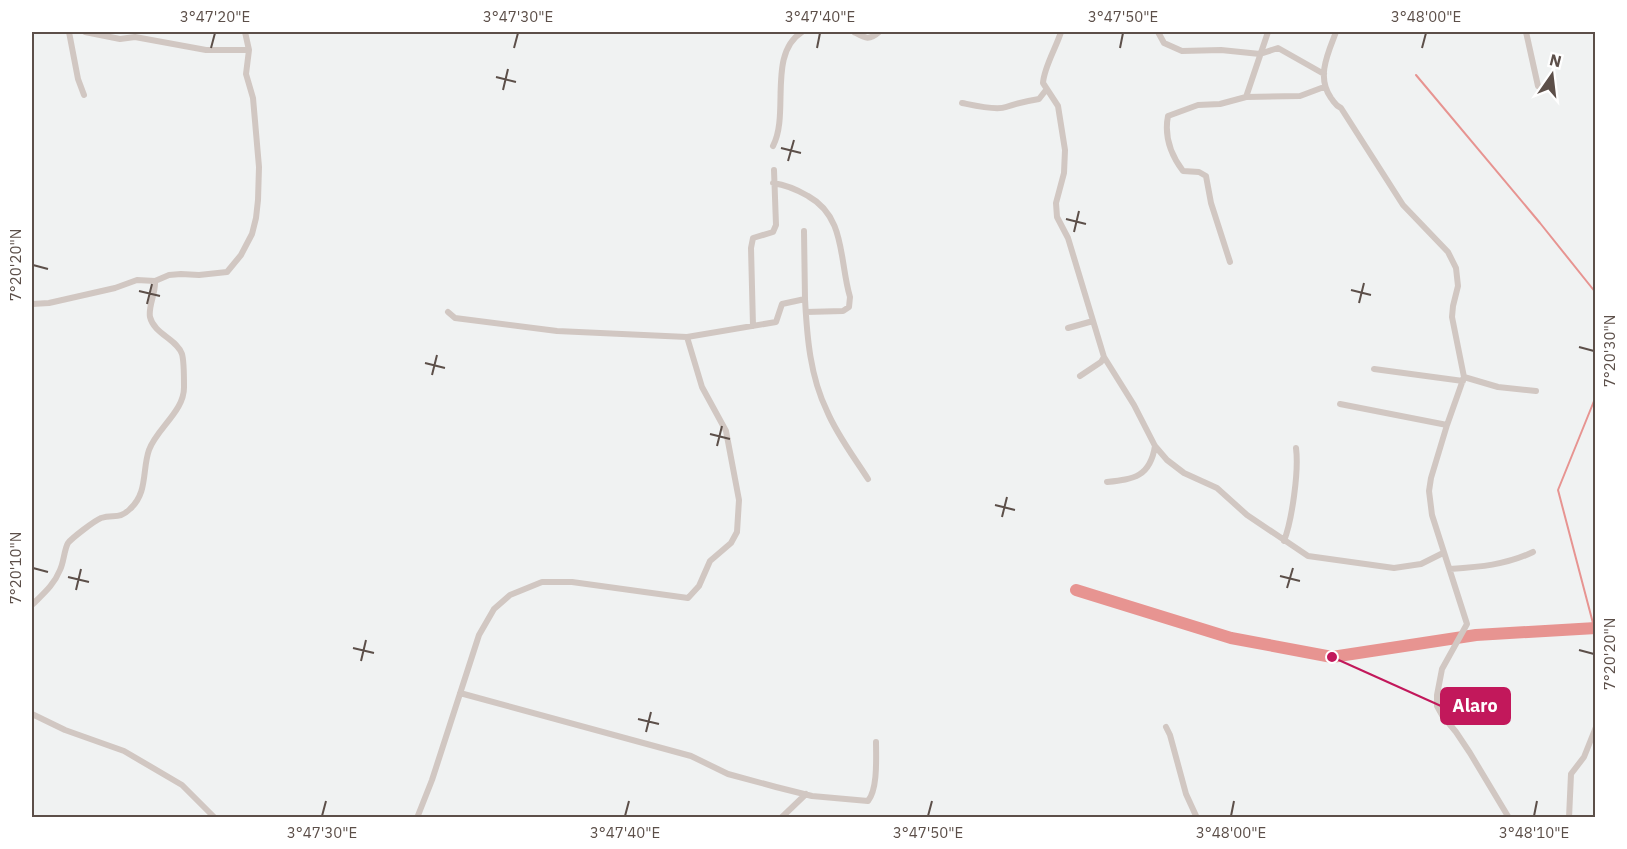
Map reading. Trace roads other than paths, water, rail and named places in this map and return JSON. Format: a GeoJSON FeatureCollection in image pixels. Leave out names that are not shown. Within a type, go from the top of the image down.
{"type":"FeatureCollection","features":[{"type":"Feature","properties":{"kind":"street"},"geometry":{"type":"LineString","coordinates":[[69,32],[78,79],[84,95]]}},
{"type":"Feature","properties":{"kind":"street"},"geometry":{"type":"LineString","coordinates":[[85,32],[120,39],[135,37],[206,50],[249,50]]}},
{"type":"Feature","properties":{"kind":"street"},"geometry":{"type":"LineString","coordinates":[[32,304],[49,303],[114,288],[137,280],[155,281],[170,275],[227,272],[242,255],[256,219],[259,167],[253,98],[246,74],[249,50],[245,32]]}},
{"type":"Feature","properties":{"kind":"street"},"geometry":{"type":"LineString","coordinates":[[773,147],[780,120],[781,71],[789,47],[802,32]]}},
{"type":"Feature","properties":{"kind":"street"},"geometry":{"type":"LineString","coordinates":[[854,32],[866,39],[872,38],[879,32]]}},
{"type":"Feature","properties":{"kind":"street"},"geometry":{"type":"LineString","coordinates":[[1061,32],[1043,78],[1043,86],[1058,106],[1065,150],[1064,173],[1056,203],[1057,217],[1068,238],[1104,357],[1134,405],[1155,446],[1167,460],[1185,473],[1217,488],[1247,515],[1308,556],[1394,568],[1421,564],[1443,553]]}},
{"type":"Feature","properties":{"kind":"street"},"geometry":{"type":"LineString","coordinates":[[1158,32],[1164,43],[1182,51],[1221,50],[1260,54],[1278,48],[1324,74]]}},
{"type":"Feature","properties":{"kind":"street"},"geometry":{"type":"LineString","coordinates":[[1246,97],[1268,32]]}},
{"type":"Feature","properties":{"kind":"street"},"geometry":{"type":"LineString","coordinates":[[1336,32],[1328,49],[1324,87],[1334,105],[1341,108],[1370,151],[1403,205],[1454,260],[1458,286],[1452,317],[1464,379],[1447,425],[1429,491],[1432,515],[1467,624],[1442,669],[1437,706],[1470,753],[1509,818]]}},
{"type":"Feature","properties":{"kind":"street"},"geometry":{"type":"LineString","coordinates":[[1526,32],[1538,86]]}},
{"type":"Feature","properties":{"kind":"street"},"geometry":{"type":"LineString","coordinates":[[1230,262],[1211,203],[1206,176],[1199,172],[1183,171],[1176,162],[1166,134],[1167,116],[1198,105],[1220,104],[1246,97],[1300,96],[1324,87]]}},
{"type":"Feature","properties":{"kind":"street"},"geometry":{"type":"LineString","coordinates":[[962,103],[1005,108],[1010,104],[1039,99],[1046,90]]}},
{"type":"Feature","properties":{"kind":"street"},"geometry":{"type":"LineString","coordinates":[[753,326],[751,248],[753,238],[773,232],[776,216],[774,170]]}},
{"type":"Feature","properties":{"kind":"street"},"geometry":{"type":"LineString","coordinates":[[773,183],[789,185],[814,200],[830,214],[837,230],[850,297],[849,307],[843,311],[806,312]]}},
{"type":"Feature","properties":{"kind":"street"},"geometry":{"type":"LineString","coordinates":[[804,231],[807,334],[813,373],[827,412],[868,479]]}},
{"type":"Feature","properties":{"kind":"street"},"geometry":{"type":"LineString","coordinates":[[32,605],[49,589],[60,571],[68,543],[102,518],[122,517],[133,507],[141,494],[149,449],[166,426],[183,395],[183,356],[179,349],[157,329],[150,318],[150,308],[156,292],[155,281]]}},
{"type":"Feature","properties":{"kind":"street"},"geometry":{"type":"LineString","coordinates":[[448,312],[455,318],[557,331],[687,337],[776,322],[782,304],[805,299]]}},
{"type":"Feature","properties":{"kind":"street"},"geometry":{"type":"LineString","coordinates":[[1068,328],[1093,321]]}},
{"type":"Feature","properties":{"kind":"street"},"geometry":{"type":"LineString","coordinates":[[417,818],[432,780],[479,635],[494,609],[510,595],[542,582],[572,582],[688,598],[699,586],[710,561],[731,543],[737,532],[739,500],[726,430],[702,387],[687,337]]}},
{"type":"Feature","properties":{"kind":"street"},"geometry":{"type":"LineString","coordinates":[[1080,376],[1101,362],[1104,357]]}},
{"type":"Feature","properties":{"kind":"street"},"geometry":{"type":"LineString","coordinates":[[1374,369],[1464,379],[1498,387],[1536,391]]}},
{"type":"Feature","properties":{"kind":"street"},"geometry":{"type":"LineString","coordinates":[[1340,404],[1447,425]]}},
{"type":"Feature","properties":{"kind":"street"},"geometry":{"type":"LineString","coordinates":[[1107,482],[1132,479],[1142,475],[1154,453],[1155,446]]}},
{"type":"Feature","properties":{"kind":"street"},"geometry":{"type":"LineString","coordinates":[[1284,541],[1288,530],[1295,484],[1296,448]]}},
{"type":"Feature","properties":{"kind":"street"},"geometry":{"type":"LineString","coordinates":[[1450,569],[1490,567],[1533,552]]}},
{"type":"Feature","properties":{"kind":"street"},"geometry":{"type":"LineString","coordinates":[[460,693],[681,753],[728,774],[806,794],[868,801],[872,798],[875,777],[876,742]]}},
{"type":"Feature","properties":{"kind":"street"},"geometry":{"type":"LineString","coordinates":[[32,714],[65,730],[124,752],[182,785],[215,818]]}},
{"type":"Feature","properties":{"kind":"street"},"geometry":{"type":"LineString","coordinates":[[1166,727],[1186,794],[1197,818]]}},
{"type":"Feature","properties":{"kind":"street"},"geometry":{"type":"LineString","coordinates":[[1569,818],[1570,774],[1584,758],[1596,727]]}},
{"type":"Feature","properties":{"kind":"street"},"geometry":{"type":"LineString","coordinates":[[781,818],[806,794]]}},
{"type":"Feature","properties":{"kind":"waterway"},"geometry":{"type":"LineString","coordinates":[[1416,75],[1596,293]]}},
{"type":"Feature","properties":{"kind":"waterway"},"geometry":{"type":"LineString","coordinates":[[1594,627],[1558,490],[1596,392]]}},
{"type":"Feature","properties":{"kind":"waterway"},"geometry":{"type":"LineString","coordinates":[[1076,590],[1231,638],[1332,657],[1476,635],[1596,628]]}},
{"type":"Feature","properties":{"kind":"place","name":"Alaro"},"geometry":{"type":"Point","coordinates":[1332,657]}}]}
